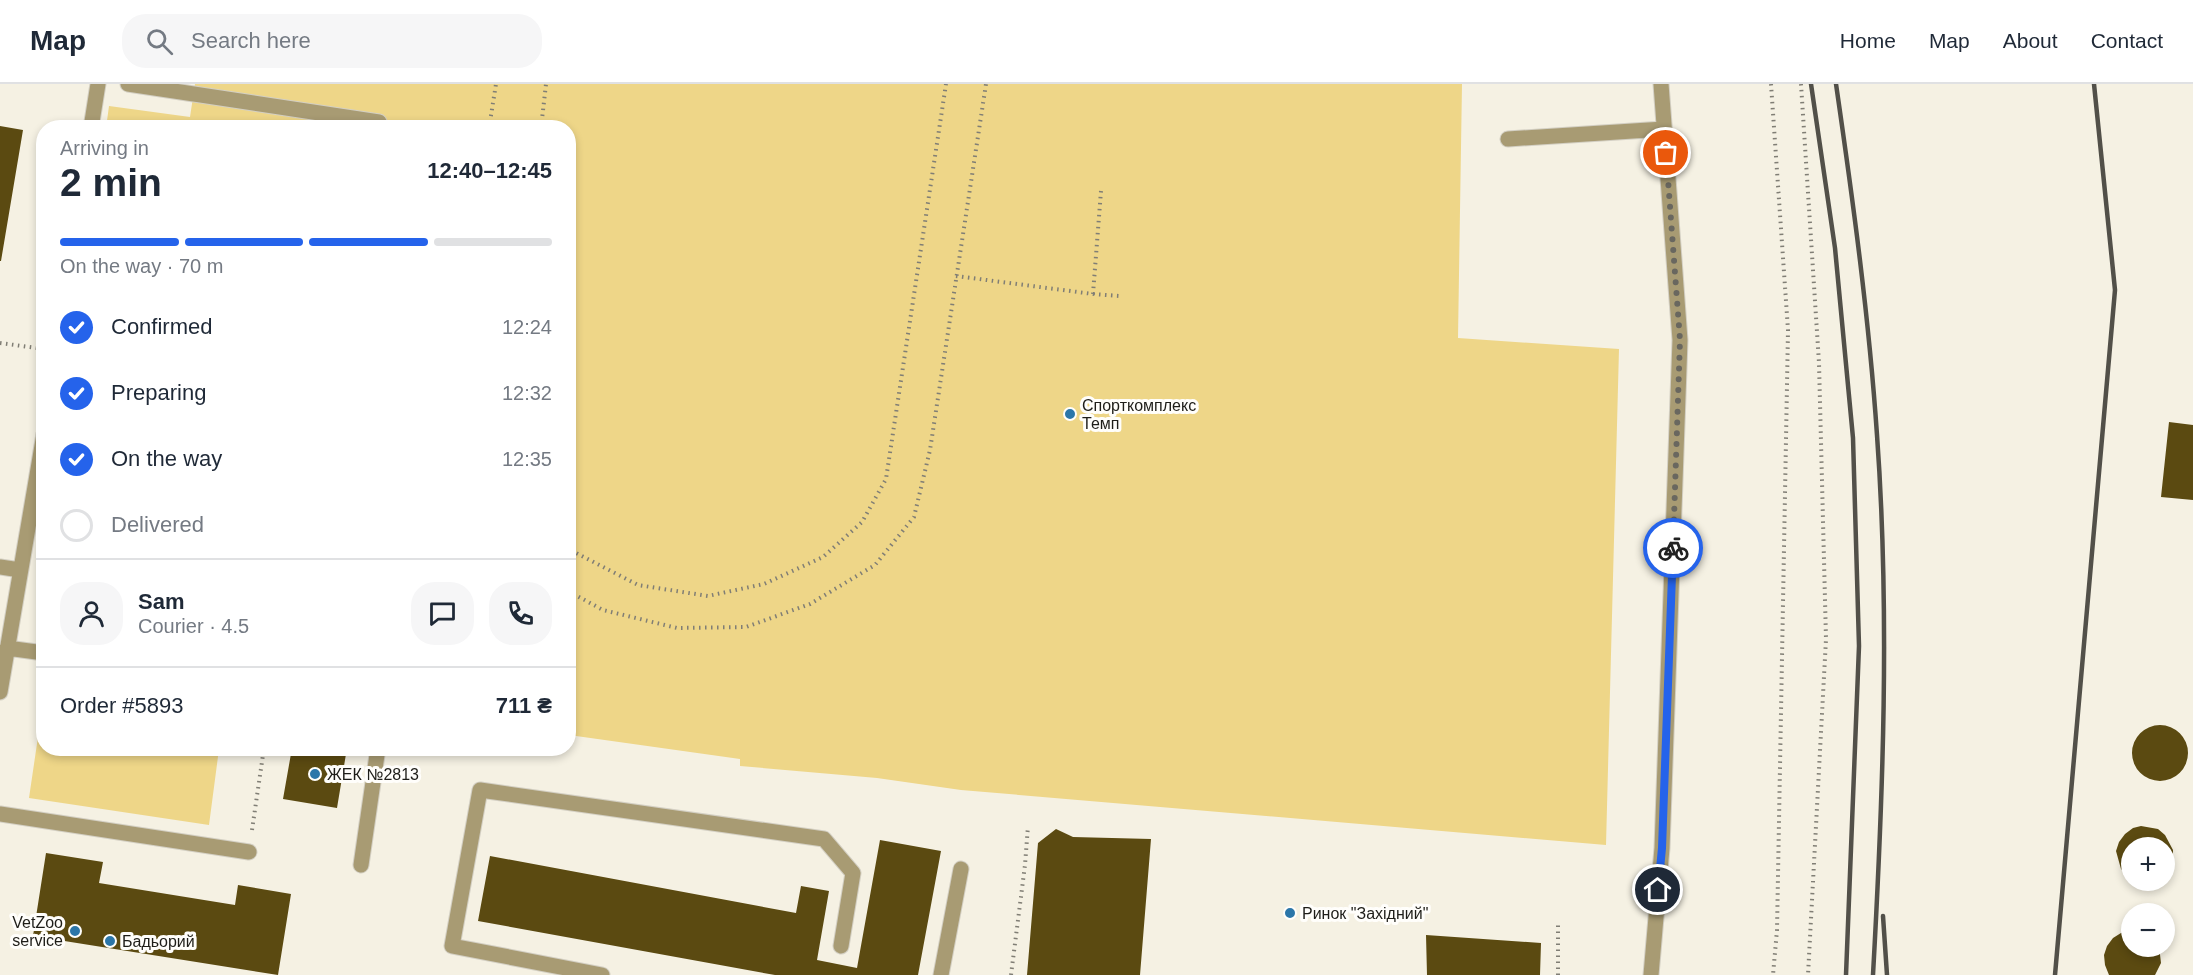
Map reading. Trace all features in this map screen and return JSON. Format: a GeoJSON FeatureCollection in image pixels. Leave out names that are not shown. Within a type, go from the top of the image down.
{"type":"FeatureCollection","features":[{"type":"Feature","properties":{"kind":"street"},"geometry":{"type":"LineString","coordinates":[[93,120],[98,84]]}},
{"type":"Feature","properties":{"kind":"street"},"geometry":{"type":"LineString","coordinates":[[128,84],[366,120]]}},
{"type":"Feature","properties":{"kind":"street"},"geometry":{"type":"LineString","coordinates":[[1651,975],[1662,848],[1680,340],[1661,84]]}},
{"type":"Feature","properties":{"kind":"street"},"geometry":{"type":"LineString","coordinates":[[1508,139],[1664,129]]}},
{"type":"Feature","properties":{"kind":"street"},"geometry":{"type":"LineString","coordinates":[[0,692],[20,570],[36,494]]}},
{"type":"Feature","properties":{"kind":"street"},"geometry":{"type":"LineString","coordinates":[[0,567],[20,570]]}},
{"type":"Feature","properties":{"kind":"street"},"geometry":{"type":"LineString","coordinates":[[8,648],[36,652]]}},
{"type":"Feature","properties":{"kind":"street"},"geometry":{"type":"LineString","coordinates":[[361,865],[377,756]]}},
{"type":"Feature","properties":{"kind":"street"},"geometry":{"type":"LineString","coordinates":[[602,975],[452,946],[480,790],[824,839],[853,873],[841,946]]}},
{"type":"Feature","properties":{"kind":"street"},"geometry":{"type":"LineString","coordinates":[[0,814],[249,852]]}},
{"type":"Feature","properties":{"kind":"street"},"geometry":{"type":"LineString","coordinates":[[941,975],[961,869]]}},
{"type":"Feature","properties":{"kind":"path"},"geometry":{"type":"LineString","coordinates":[[490,120],[496,84]]}},
{"type":"Feature","properties":{"kind":"path"},"geometry":{"type":"LineString","coordinates":[[542,120],[546,84]]}},
{"type":"Feature","properties":{"kind":"path"},"geometry":{"type":"LineString","coordinates":[[576,553],[638,585],[708,596],[764,584],[823,558],[862,522],[886,479],[946,84]]}},
{"type":"Feature","properties":{"kind":"path"},"geometry":{"type":"LineString","coordinates":[[576,595],[603,610],[677,628],[746,627],[810,604],[875,565],[914,517],[930,450],[986,84]]}},
{"type":"Feature","properties":{"kind":"path"},"geometry":{"type":"LineString","coordinates":[[1771,84],[1788,330],[1777,919],[1773,975]]}},
{"type":"Feature","properties":{"kind":"path"},"geometry":{"type":"LineString","coordinates":[[1801,84],[1819,363],[1826,639],[1808,975]]}},
{"type":"Feature","properties":{"kind":"path"},"geometry":{"type":"LineString","coordinates":[[1093,294],[1101,191]]}},
{"type":"Feature","properties":{"kind":"path"},"geometry":{"type":"LineString","coordinates":[[957,276],[1120,296]]}},
{"type":"Feature","properties":{"kind":"path"},"geometry":{"type":"LineString","coordinates":[[0,343],[36,348]]}},
{"type":"Feature","properties":{"kind":"path"},"geometry":{"type":"LineString","coordinates":[[249,852],[263,756]]}},
{"type":"Feature","properties":{"kind":"path"},"geometry":{"type":"LineString","coordinates":[[1011,975],[1028,826]]}},
{"type":"Feature","properties":{"kind":"path"},"geometry":{"type":"LineString","coordinates":[[1558,924],[1558,975]]}},
{"type":"Feature","properties":{"kind":"shaded area","name":"Спорткомплекс Темп"},"geometry":{"type":"Polygon","coordinates":[[[195,84],[1462,84],[1458,338],[1619,349],[1606,845],[961,790],[877,778],[740,766],[740,759],[576,736],[576,120],[107,120],[109,106],[190,117],[195,84]]]}},
{"type":"Feature","properties":{"kind":"shaded area"},"geometry":{"type":"Polygon","coordinates":[[[36,750],[36,756],[218,756],[209,825],[29,798],[36,750]]]}},
{"type":"Feature","properties":{"kind":"building"},"geometry":{"type":"Polygon","coordinates":[[[0,126],[23,130],[1,261],[0,261],[0,126]]]}},
{"type":"Feature","properties":{"kind":"building"},"geometry":{"type":"Polygon","coordinates":[[[2169,422],[2193,425],[2193,500],[2161,497],[2169,422]]]}},
{"type":"Feature","properties":{"kind":"building"},"geometry":{"type":"Polygon","coordinates":[[[2154,725],[2166,725],[2176,729],[2184,737],[2188,753],[2184,769],[2176,777],[2166,781],[2154,781],[2144,777],[2136,769],[2132,759],[2132,747],[2136,737],[2144,729],[2154,725]]]}},
{"type":"Feature","properties":{"kind":"building","name":"ЖЕК №2813"},"geometry":{"type":"Polygon","coordinates":[[[291,756],[346,756],[337,808],[283,799],[291,756]]]}},
{"type":"Feature","properties":{"kind":"building"},"geometry":{"type":"Polygon","coordinates":[[[2141,826],[2158,829],[2166,837],[2123,837],[2133,828],[2141,826]]]}},
{"type":"Feature","properties":{"kind":"building"},"geometry":{"type":"Polygon","coordinates":[[[1056,829],[1073,837],[1151,839],[1140,975],[1027,975],[1038,843],[1056,829]]]}},
{"type":"Feature","properties":{"kind":"building"},"geometry":{"type":"Polygon","coordinates":[[[2121,839],[2121,869],[2116,851],[2121,839]]]}},
{"type":"Feature","properties":{"kind":"building"},"geometry":{"type":"Polygon","coordinates":[[[880,840],[941,851],[918,975],[775,975],[478,921],[490,856],[796,913],[801,886],[829,891],[817,960],[857,968],[880,840]]]}},
{"type":"Feature","properties":{"kind":"building"},"geometry":{"type":"Polygon","coordinates":[[[46,853],[103,862],[99,883],[235,905],[238,885],[291,894],[278,975],[33,936],[46,853]]]}},
{"type":"Feature","properties":{"kind":"building"},"geometry":{"type":"Polygon","coordinates":[[[2121,933],[2121,957],[2160,957],[2161,963],[2155,975],[2109,975],[2104,955],[2113,938],[2121,933]]]}},
{"type":"Feature","properties":{"kind":"building"},"geometry":{"type":"Polygon","coordinates":[[[1426,935],[1541,943],[1540,975],[1427,975],[1426,935]]]}},
{"type":"Feature","properties":{"kind":"railway"},"geometry":{"type":"LineString","coordinates":[[1811,84],[1835,248],[1853,438],[1859,646],[1846,975]]}},
{"type":"Feature","properties":{"kind":"railway"},"geometry":{"type":"LineString","coordinates":[[1836,84],[1865,303],[1874,391],[1881,503],[1884,705],[1873,975]]}},
{"type":"Feature","properties":{"kind":"railway"},"geometry":{"type":"LineString","coordinates":[[2055,975],[2115,290],[2094,84]]}},
{"type":"Feature","properties":{"kind":"railway"},"geometry":{"type":"LineString","coordinates":[[1883,916],[1887,975]]}},
{"type":"Feature","properties":{"kind":"way so far"},"geometry":{"type":"LineString","coordinates":[[1666,153],[1680,340],[1673,548]]}},
{"type":"Feature","properties":{"kind":"place","name":"Спорткомплекс Темп"},"geometry":{"type":"Point","coordinates":[1070,414]}},
{"type":"Feature","properties":{"kind":"place","name":"ЖЕК №2813"},"geometry":{"type":"Point","coordinates":[315,774]}},
{"type":"Feature","properties":{"kind":"place","name":"Ринок \"Західний\""},"geometry":{"type":"Point","coordinates":[1290,913]}},
{"type":"Feature","properties":{"kind":"place","name":"VetZoo service"},"geometry":{"type":"Point","coordinates":[75,931]}},
{"type":"Feature","properties":{"kind":"place","name":"Бадьорий"},"geometry":{"type":"Point","coordinates":[110,941]}},
{"type":"Feature","properties":{"kind":"route"},"geometry":{"type":"LineString","coordinates":[[1658,890],[1662,848],[1673,548]]}}]}
